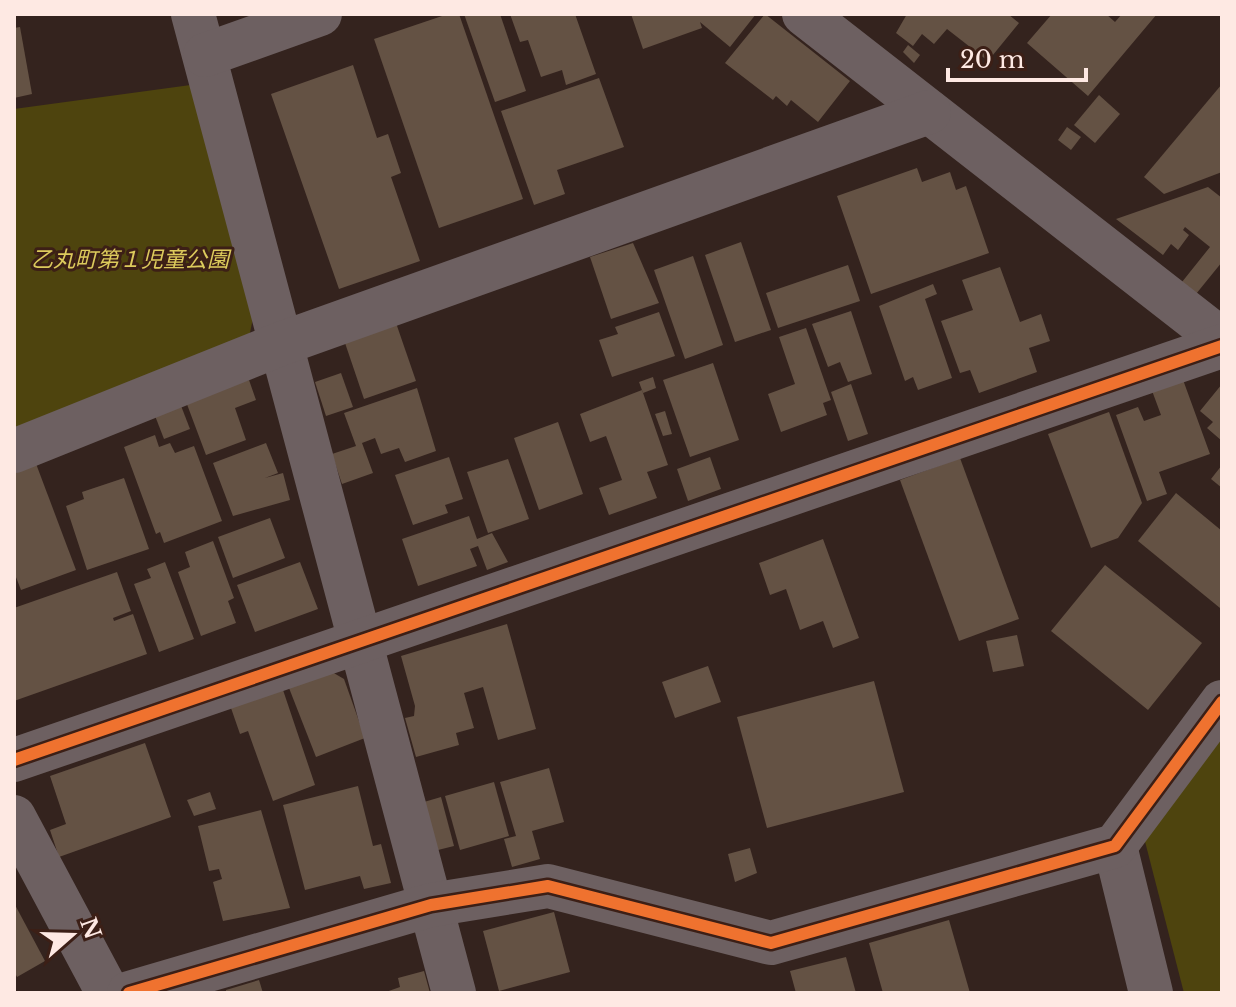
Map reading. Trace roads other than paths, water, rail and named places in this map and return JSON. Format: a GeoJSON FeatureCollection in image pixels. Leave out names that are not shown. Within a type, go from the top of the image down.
{"type":"FeatureCollection","features":[{"type":"Feature","properties":{"kind":"street"},"geometry":{"type":"LineString","coordinates":[[320,14],[199,34],[454,993]]}},
{"type":"Feature","properties":{"kind":"street"},"geometry":{"type":"LineString","coordinates":[[804,14],[1222,343]]}},
{"type":"Feature","properties":{"kind":"street"},"geometry":{"type":"LineString","coordinates":[[14,451],[283,343],[929,112]]}},
{"type":"Feature","properties":{"kind":"street"},"geometry":{"type":"LineString","coordinates":[[14,760],[1222,343]]}},
{"type":"Feature","properties":{"kind":"street"},"geometry":{"type":"LineString","coordinates":[[129,993],[431,905],[548,886],[771,943],[1115,846],[1222,702]]}},
{"type":"Feature","properties":{"kind":"street"},"geometry":{"type":"LineString","coordinates":[[14,817],[108,993]]}},
{"type":"Feature","properties":{"kind":"street"},"geometry":{"type":"LineString","coordinates":[[1115,846],[1151,993]]}},
{"type":"Feature","properties":{"kind":"park label","name":"乙丸町第１児童公園"},"geometry":{"type":"Point","coordinates":[130,259]}}]}
